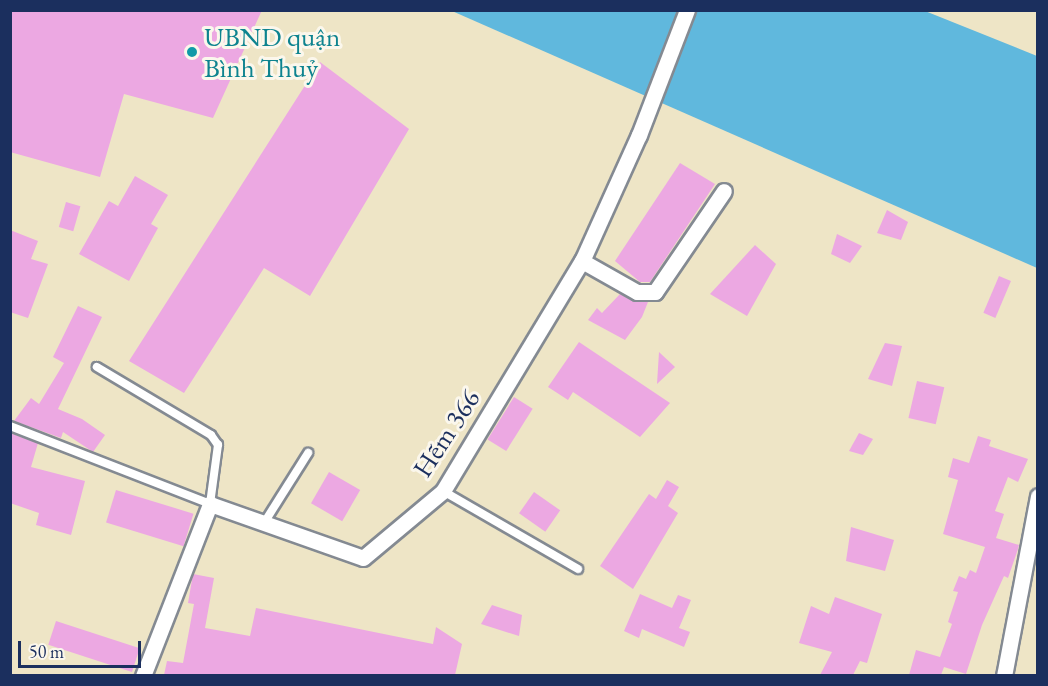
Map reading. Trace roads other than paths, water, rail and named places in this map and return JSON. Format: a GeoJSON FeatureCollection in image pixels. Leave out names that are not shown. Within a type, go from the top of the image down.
{"type":"FeatureCollection","features":[{"type":"Feature","properties":{"kind":"street","name":"Hẽm 366"},"geometry":{"type":"LineString","coordinates":[[210,504],[363,558],[443,491],[582,261],[639,135],[687,10]]}},
{"type":"Feature","properties":{"kind":"street"},"geometry":{"type":"LineString","coordinates":[[582,261],[637,292],[656,292],[724,191]]}},
{"type":"Feature","properties":{"kind":"street"},"geometry":{"type":"LineString","coordinates":[[1004,675],[1038,496]]}},
{"type":"Feature","properties":{"kind":"street"},"geometry":{"type":"LineString","coordinates":[[143,675],[210,504]]}},
{"type":"Feature","properties":{"kind":"lane"},"geometry":{"type":"LineString","coordinates":[[10,426],[210,504],[218,454],[218,445],[211,435],[97,367]]}},
{"type":"Feature","properties":{"kind":"lane"},"geometry":{"type":"LineString","coordinates":[[264,523],[308,453]]}},
{"type":"Feature","properties":{"kind":"lane"},"geometry":{"type":"LineString","coordinates":[[443,491],[578,569]]}},
{"type":"Feature","properties":{"kind":"water"},"geometry":{"type":"Polygon","coordinates":[[[452,11],[925,11],[1037,56],[1037,268],[452,11]]]}},
{"type":"Feature","properties":{"kind":"place","name":"UBND quận Bình Thuỷ"},"geometry":{"type":"Point","coordinates":[192,52]}}]}
